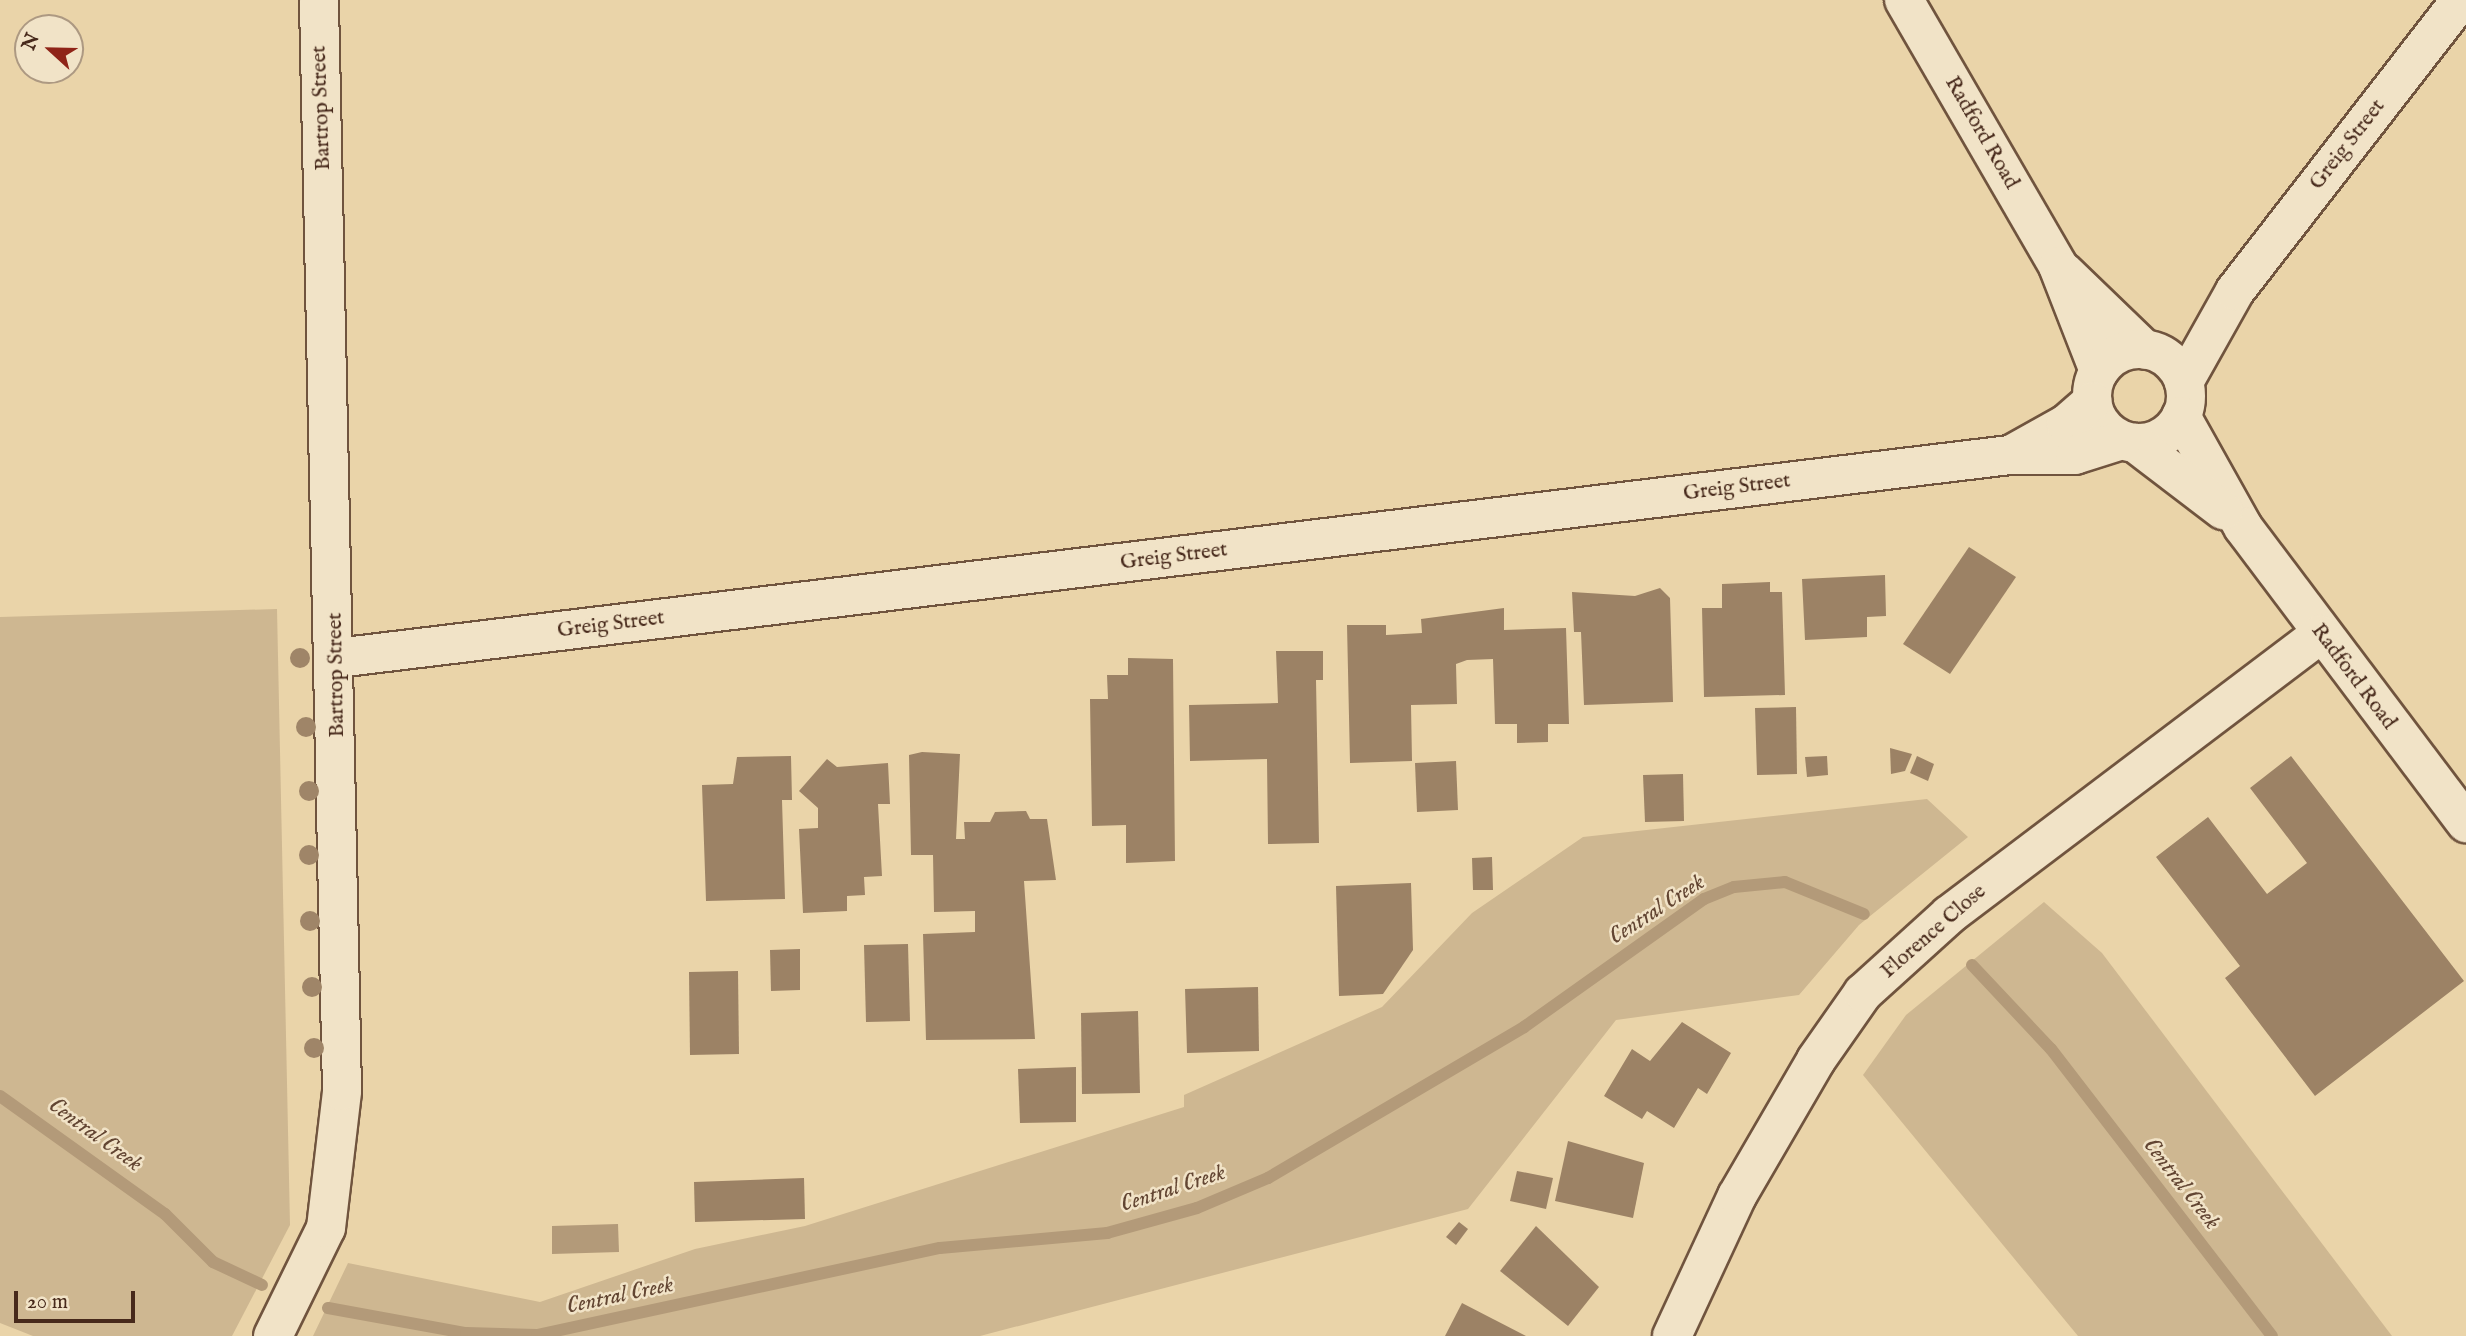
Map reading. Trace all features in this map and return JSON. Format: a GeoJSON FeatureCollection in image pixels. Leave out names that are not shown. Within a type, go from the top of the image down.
{"type":"FeatureCollection","features":[{"type":"Feature","properties":{"kind":"street","name":"Bartrop Street"},"geometry":{"type":"LineString","coordinates":[[273,1336],[327,1228],[342,1091],[337,658],[320,0]]}},
{"type":"Feature","properties":{"kind":"street","name":"Radford Road"},"geometry":{"type":"LineString","coordinates":[[1904,0],[2058,266],[2095,386]]}},
{"type":"Feature","properties":{"kind":"street","name":"Greig Street"},"geometry":{"type":"LineString","coordinates":[[2168,376],[2461,0]]}},
{"type":"Feature","properties":{"kind":"street","name":"Radford Road"},"geometry":{"type":"LineString","coordinates":[[2058,266],[2168,376],[2243,527],[2319,634],[2466,823]]}},
{"type":"Feature","properties":{"kind":"street"},"geometry":{"type":"LineString","coordinates":[[2119,354],[2168,376],[2163,437],[2128,442],[2102,425],[2095,386],[2119,354]]}},
{"type":"Feature","properties":{"kind":"street","name":"Greig Street"},"geometry":{"type":"LineString","coordinates":[[2010,455],[2066,424],[2095,386]]}},
{"type":"Feature","properties":{"kind":"street","name":"Greig Street"},"geometry":{"type":"LineString","coordinates":[[337,658],[2010,455],[2075,455],[2128,442]]}},
{"type":"Feature","properties":{"kind":"street","name":"Radford Road"},"geometry":{"type":"LineString","coordinates":[[2128,442],[2189,478],[2243,527]]}},
{"type":"Feature","properties":{"kind":"street","name":"Florence Close"},"geometry":{"type":"LineString","coordinates":[[1672,1336],[1737,1196],[1816,1060],[1863,993],[1949,915],[2319,634]]}},
{"type":"Feature","properties":{"kind":"shaded area"},"geometry":{"type":"Polygon","coordinates":[[[277,609],[290,1225],[232,1336],[33,1336],[0,1323],[0,617],[277,609]]]}},
{"type":"Feature","properties":{"kind":"shaded area"},"geometry":{"type":"Polygon","coordinates":[[[1927,799],[1968,837],[1859,925],[1799,995],[1616,1020],[1468,1209],[980,1336],[313,1336],[348,1263],[540,1302],[695,1249],[805,1226],[1184,1107],[1184,1095],[1382,1007],[1472,913],[1583,837],[1927,799]]]}},
{"type":"Feature","properties":{"kind":"shaded area"},"geometry":{"type":"Polygon","coordinates":[[[2044,902],[2102,953],[2392,1336],[2078,1336],[1863,1075],[1906,1015],[2044,902]]]}},
{"type":"Feature","properties":{"kind":"shaded area"},"geometry":{"type":"Polygon","coordinates":[[[618,1224],[619,1252],[552,1254],[552,1226],[618,1224]]]}},
{"type":"Feature","properties":{"kind":"building"},"geometry":{"type":"Polygon","coordinates":[[[1969,547],[2016,577],[1950,674],[1903,644],[1969,547]]]}},
{"type":"Feature","properties":{"kind":"building"},"geometry":{"type":"Polygon","coordinates":[[[1885,575],[1886,616],[1867,617],[1867,637],[1805,640],[1802,579],[1885,575]]]}},
{"type":"Feature","properties":{"kind":"building"},"geometry":{"type":"Polygon","coordinates":[[[1770,582],[1770,592],[1782,592],[1785,695],[1704,697],[1702,608],[1722,608],[1722,584],[1770,582]]]}},
{"type":"Feature","properties":{"kind":"building"},"geometry":{"type":"Polygon","coordinates":[[[1660,588],[1670,598],[1673,702],[1584,705],[1581,632],[1574,632],[1572,592],[1635,596],[1660,588]]]}},
{"type":"Feature","properties":{"kind":"building"},"geometry":{"type":"Polygon","coordinates":[[[1504,608],[1504,630],[1566,628],[1569,724],[1548,724],[1548,742],[1517,743],[1517,724],[1495,724],[1493,659],[1467,660],[1456,664],[1457,704],[1411,705],[1412,761],[1350,763],[1347,625],[1386,625],[1386,635],[1422,633],[1421,619],[1504,608]]]}},
{"type":"Feature","properties":{"kind":"building"},"geometry":{"type":"Polygon","coordinates":[[[1276,651],[1323,651],[1323,680],[1316,680],[1319,843],[1268,844],[1267,759],[1190,761],[1189,705],[1278,703],[1276,651]]]}},
{"type":"Feature","properties":{"kind":"building"},"geometry":{"type":"Polygon","coordinates":[[[1128,658],[1173,659],[1175,861],[1126,863],[1126,825],[1092,826],[1090,699],[1108,699],[1107,675],[1128,675],[1128,658]]]}},
{"type":"Feature","properties":{"kind":"building"},"geometry":{"type":"Polygon","coordinates":[[[1796,707],[1797,774],[1757,775],[1755,708],[1796,707]]]}},
{"type":"Feature","properties":{"kind":"building"},"geometry":{"type":"Polygon","coordinates":[[[1890,748],[1912,754],[1905,771],[1891,774],[1890,748]]]}},
{"type":"Feature","properties":{"kind":"building"},"geometry":{"type":"Polygon","coordinates":[[[922,752],[960,754],[956,839],[965,839],[964,822],[990,822],[995,812],[1026,811],[1030,819],[1047,819],[1056,880],[1024,881],[1035,1039],[926,1040],[923,934],[975,932],[975,911],[934,912],[933,855],[911,855],[909,755],[922,752]]]}},
{"type":"Feature","properties":{"kind":"building"},"geometry":{"type":"Polygon","coordinates":[[[791,756],[792,800],[782,800],[785,899],[706,901],[702,785],[733,784],[737,757],[791,756]]]}},
{"type":"Feature","properties":{"kind":"building"},"geometry":{"type":"Polygon","coordinates":[[[1827,756],[1828,775],[1807,777],[1805,757],[1827,756]]]}},
{"type":"Feature","properties":{"kind":"building"},"geometry":{"type":"Polygon","coordinates":[[[1917,756],[1934,764],[1928,781],[1910,773],[1917,756]]]}},
{"type":"Feature","properties":{"kind":"building"},"geometry":{"type":"Polygon","coordinates":[[[2291,756],[2464,981],[2315,1096],[2225,978],[2240,966],[2156,857],[2208,817],[2267,894],[2307,863],[2250,788],[2291,756]]]}},
{"type":"Feature","properties":{"kind":"building"},"geometry":{"type":"Polygon","coordinates":[[[827,759],[837,767],[888,763],[890,804],[878,804],[882,876],[864,877],[865,895],[847,896],[847,911],[803,913],[799,829],[818,828],[818,808],[799,791],[827,759]]]}},
{"type":"Feature","properties":{"kind":"building"},"geometry":{"type":"Polygon","coordinates":[[[1456,761],[1458,810],[1417,812],[1415,763],[1456,761]]]}},
{"type":"Feature","properties":{"kind":"building"},"geometry":{"type":"Polygon","coordinates":[[[1683,774],[1684,821],[1645,822],[1643,775],[1683,774]]]}},
{"type":"Feature","properties":{"kind":"building"},"geometry":{"type":"Polygon","coordinates":[[[1492,857],[1493,890],[1473,890],[1472,858],[1492,857]]]}},
{"type":"Feature","properties":{"kind":"building"},"geometry":{"type":"Polygon","coordinates":[[[1411,883],[1413,950],[1383,994],[1339,996],[1336,886],[1411,883]]]}},
{"type":"Feature","properties":{"kind":"building"},"geometry":{"type":"Polygon","coordinates":[[[908,944],[910,1021],[866,1022],[864,945],[908,944]]]}},
{"type":"Feature","properties":{"kind":"building"},"geometry":{"type":"Polygon","coordinates":[[[800,949],[800,990],[771,991],[770,950],[800,949]]]}},
{"type":"Feature","properties":{"kind":"building"},"geometry":{"type":"Polygon","coordinates":[[[738,971],[739,1054],[690,1055],[689,972],[738,971]]]}},
{"type":"Feature","properties":{"kind":"building"},"geometry":{"type":"Polygon","coordinates":[[[1258,987],[1259,1051],[1187,1053],[1185,989],[1258,987]]]}},
{"type":"Feature","properties":{"kind":"building"},"geometry":{"type":"Polygon","coordinates":[[[1138,1011],[1140,1093],[1082,1094],[1081,1013],[1138,1011]]]}},
{"type":"Feature","properties":{"kind":"building"},"geometry":{"type":"Polygon","coordinates":[[[1682,1022],[1731,1053],[1707,1094],[1698,1088],[1674,1128],[1647,1111],[1642,1119],[1604,1096],[1632,1049],[1650,1061],[1682,1022]]]}},
{"type":"Feature","properties":{"kind":"building"},"geometry":{"type":"Polygon","coordinates":[[[1076,1067],[1076,1122],[1020,1123],[1018,1069],[1076,1067]]]}},
{"type":"Feature","properties":{"kind":"building"},"geometry":{"type":"Polygon","coordinates":[[[1568,1141],[1644,1163],[1633,1218],[1555,1201],[1568,1141]]]}},
{"type":"Feature","properties":{"kind":"building"},"geometry":{"type":"Polygon","coordinates":[[[1517,1171],[1553,1178],[1546,1209],[1510,1201],[1517,1171]]]}},
{"type":"Feature","properties":{"kind":"building"},"geometry":{"type":"Polygon","coordinates":[[[804,1178],[805,1219],[695,1222],[694,1182],[804,1178]]]}},
{"type":"Feature","properties":{"kind":"building"},"geometry":{"type":"Polygon","coordinates":[[[1459,1222],[1468,1229],[1456,1245],[1446,1237],[1459,1222]]]}},
{"type":"Feature","properties":{"kind":"building"},"geometry":{"type":"Polygon","coordinates":[[[1536,1226],[1599,1287],[1568,1326],[1500,1271],[1536,1226]]]}},
{"type":"Feature","properties":{"kind":"building"},"geometry":{"type":"Polygon","coordinates":[[[1462,1303],[1526,1336],[1445,1336],[1462,1303]]]}},
{"type":"Feature","properties":{"kind":"waterway","name":"Central Creek"},"geometry":{"type":"LineString","coordinates":[[328,1308],[466,1333],[537,1335],[940,1248],[1107,1233],[1197,1208],[1268,1178],[1524,1027],[1704,899],[1734,887],[1785,882],[1864,914]]}},
{"type":"Feature","properties":{"kind":"waterway","name":"Central Creek"},"geometry":{"type":"LineString","coordinates":[[1972,965],[2051,1049],[2272,1336]]}},
{"type":"Feature","properties":{"kind":"waterway","name":"Central Creek"},"geometry":{"type":"LineString","coordinates":[[0,1096],[165,1214],[213,1262],[262,1285]]}}]}
